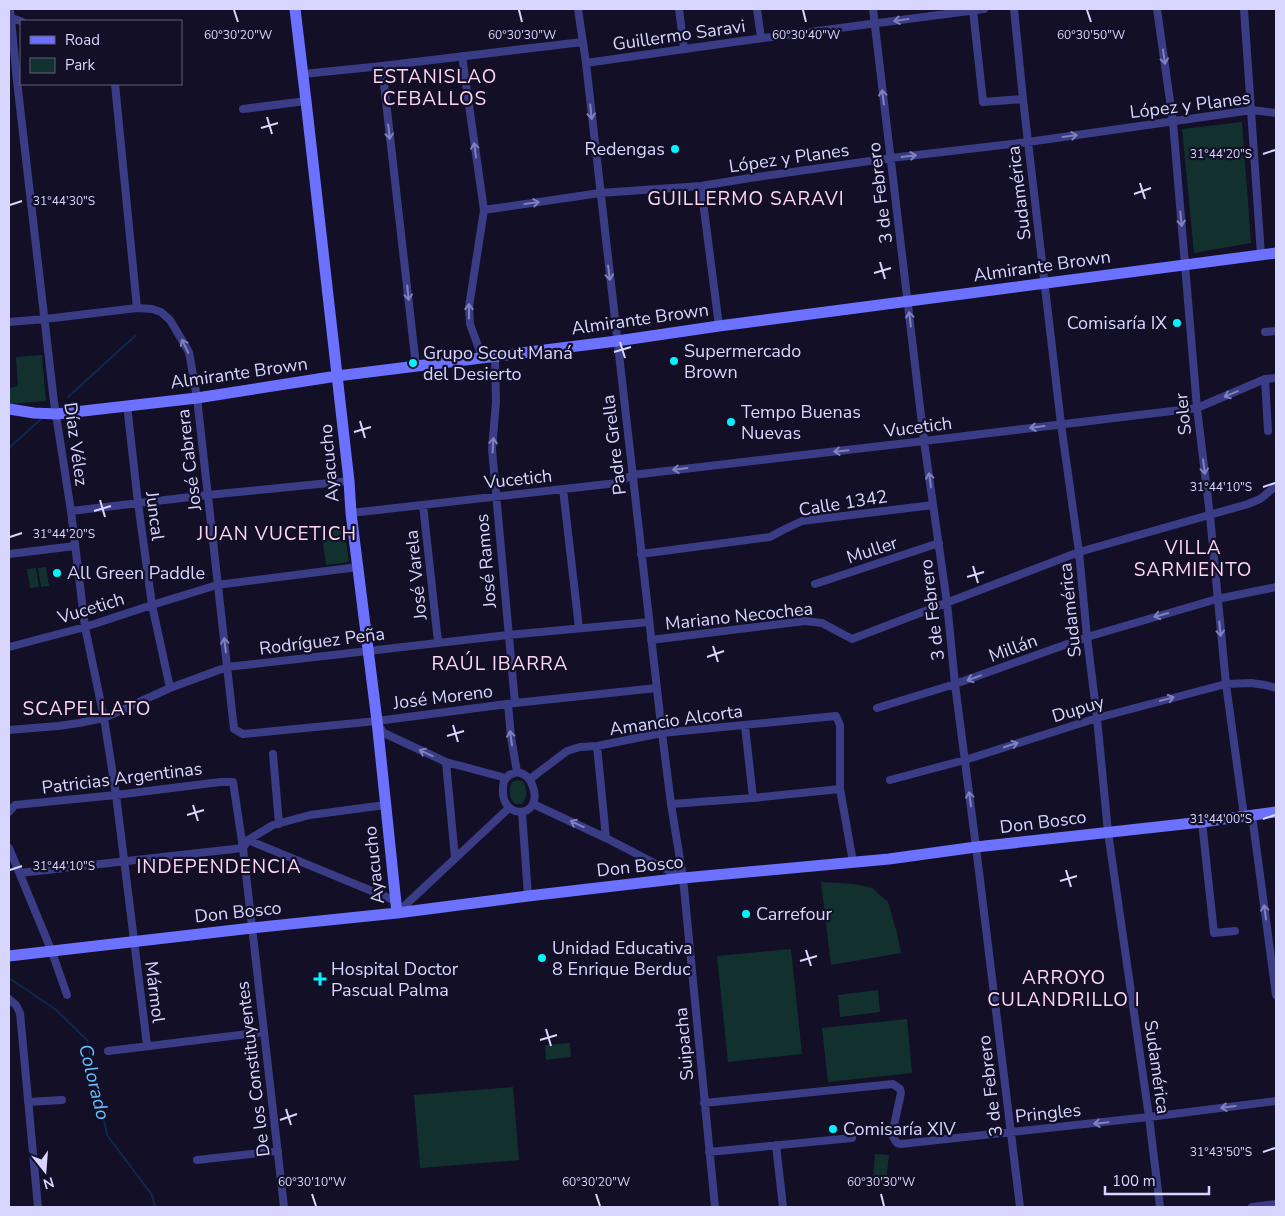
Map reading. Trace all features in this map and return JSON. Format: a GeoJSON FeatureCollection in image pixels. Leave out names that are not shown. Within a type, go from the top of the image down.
{"type":"FeatureCollection","features":[{"type":"Feature","properties":{"kind":"main road","name":"Ayacucho"},"geometry":{"type":"LineString","coordinates":[[294,9],[303,74],[396,907]]}},
{"type":"Feature","properties":{"kind":"main road","name":"Almirante Brown"},"geometry":{"type":"LineString","coordinates":[[9,409],[57,414],[197,398],[337,376],[617,341],[1276,253]]}},
{"type":"Feature","properties":{"kind":"main road","name":"Don Bosco"},"geometry":{"type":"LineString","coordinates":[[9,956],[252,928],[396,907],[528,896],[683,878],[889,859],[1276,812]]}},
{"type":"Feature","properties":{"kind":"street","name":"Díaz Vélez"},"geometry":{"type":"LineString","coordinates":[[10,9],[13,81],[45,319],[54,402],[71,511],[85,627],[104,718],[116,795],[134,942]]}},
{"type":"Feature","properties":{"kind":"street","name":"Padre Grella"},"geometry":{"type":"LineString","coordinates":[[578,9],[586,63],[662,733],[683,878]]}},
{"type":"Feature","properties":{"kind":"street"},"geometry":{"type":"LineString","coordinates":[[679,9],[684,49]]}},
{"type":"Feature","properties":{"kind":"street"},"geometry":{"type":"LineString","coordinates":[[757,9],[761,38]]}},
{"type":"Feature","properties":{"kind":"street","name":"3 de Febrero"},"geometry":{"type":"LineString","coordinates":[[873,9],[924,441],[948,603],[965,760],[1020,1207]]}},
{"type":"Feature","properties":{"kind":"street","name":"Guillermo Saravi"},"geometry":{"type":"LineString","coordinates":[[586,63],[984,9]]}},
{"type":"Feature","properties":{"kind":"street","name":"Sudamérica"},"geometry":{"type":"LineString","coordinates":[[1014,9],[1061,424],[1079,552],[1108,832],[1160,1207]]}},
{"type":"Feature","properties":{"kind":"street","name":"Soler"},"geometry":{"type":"LineString","coordinates":[[1157,9],[1173,122],[1197,408],[1210,516],[1226,684],[1276,985],[1276,995]]}},
{"type":"Feature","properties":{"kind":"street"},"geometry":{"type":"LineString","coordinates":[[1244,9],[1261,255]]}},
{"type":"Feature","properties":{"kind":"street"},"geometry":{"type":"LineString","coordinates":[[973,10],[983,102],[1023,99]]}},
{"type":"Feature","properties":{"kind":"street"},"geometry":{"type":"LineString","coordinates":[[11,18],[20,20]]}},
{"type":"Feature","properties":{"kind":"street"},"geometry":{"type":"LineString","coordinates":[[303,74],[582,42]]}},
{"type":"Feature","properties":{"kind":"street"},"geometry":{"type":"LineString","coordinates":[[462,56],[484,210],[469,307],[470,324],[482,357]]}},
{"type":"Feature","properties":{"kind":"street"},"geometry":{"type":"LineString","coordinates":[[382,66],[416,366]]}},
{"type":"Feature","properties":{"kind":"street"},"geometry":{"type":"LineString","coordinates":[[115,85],[137,308]]}},
{"type":"Feature","properties":{"kind":"street"},"geometry":{"type":"LineString","coordinates":[[243,109],[306,101]]}},
{"type":"Feature","properties":{"kind":"street","name":"López y Planes"},"geometry":{"type":"LineString","coordinates":[[484,210],[600,193],[702,186],[891,158],[1028,142],[1252,110],[1276,112]]}},
{"type":"Feature","properties":{"kind":"street"},"geometry":{"type":"LineString","coordinates":[[702,186],[719,326]]}},
{"type":"Feature","properties":{"kind":"street","name":"José Cabrera"},"geometry":{"type":"LineString","coordinates":[[9,322],[137,308],[152,309],[161,312],[170,320],[182,339],[189,352],[197,398],[234,729]]}},
{"type":"Feature","properties":{"kind":"street"},"geometry":{"type":"LineString","coordinates":[[1265,332],[1276,331]]}},
{"type":"Feature","properties":{"kind":"street","name":"José Ramos"},"geometry":{"type":"LineString","coordinates":[[495,356],[496,402],[492,449],[508,635],[511,736],[517,772]]}},
{"type":"Feature","properties":{"kind":"street","name":"Vucetich"},"geometry":{"type":"LineString","coordinates":[[351,513],[617,483],[632,475],[1197,408],[1264,379],[1276,378]]}},
{"type":"Feature","properties":{"kind":"street"},"geometry":{"type":"LineString","coordinates":[[1264,379],[1268,430]]}},
{"type":"Feature","properties":{"kind":"street","name":"Juncal"},"geometry":{"type":"LineString","coordinates":[[127,406],[152,605],[170,688]]}},
{"type":"Feature","properties":{"kind":"street"},"geometry":{"type":"LineString","coordinates":[[71,511],[349,481]]}},
{"type":"Feature","properties":{"kind":"street","name":"Mariano Necochea"},"geometry":{"type":"LineString","coordinates":[[651,640],[805,621],[822,622],[852,639],[1079,552],[1254,502],[1276,486]]}},
{"type":"Feature","properties":{"kind":"street"},"geometry":{"type":"LineString","coordinates":[[564,489],[579,628]]}},
{"type":"Feature","properties":{"kind":"street","name":"José Varela"},"geometry":{"type":"LineString","coordinates":[[423,504],[438,642]]}},
{"type":"Feature","properties":{"kind":"street","name":"Calle 1342"},"geometry":{"type":"LineString","coordinates":[[641,554],[770,537],[802,521],[933,505]]}},
{"type":"Feature","properties":{"kind":"street","name":"Muller"},"geometry":{"type":"LineString","coordinates":[[815,584],[939,543]]}},
{"type":"Feature","properties":{"kind":"street"},"geometry":{"type":"LineString","coordinates":[[9,554],[75,546]]}},
{"type":"Feature","properties":{"kind":"street","name":"Vucetich"},"geometry":{"type":"LineString","coordinates":[[9,647],[85,627],[217,585],[358,568]]}},
{"type":"Feature","properties":{"kind":"street","name":"Millán"},"geometry":{"type":"LineString","coordinates":[[876,708],[956,684],[1087,637],[1217,599],[1276,587]]}},
{"type":"Feature","properties":{"kind":"street","name":"Rodríguez Peña"},"geometry":{"type":"LineString","coordinates":[[9,730],[80,724],[104,718],[170,688],[227,667],[438,642],[649,622]]}},
{"type":"Feature","properties":{"kind":"street","name":"Dupuy"},"geometry":{"type":"LineString","coordinates":[[890,780],[965,760],[1097,718],[1226,684],[1251,683],[1276,688]]}},
{"type":"Feature","properties":{"kind":"street","name":"José Moreno"},"geometry":{"type":"LineString","coordinates":[[234,729],[243,734],[376,721],[511,703],[657,688]]}},
{"type":"Feature","properties":{"kind":"street","name":"Amancio Alcorta"},"geometry":{"type":"LineString","coordinates":[[530,779],[567,751],[580,747],[597,746],[662,733],[836,716],[840,725],[840,789]]}},
{"type":"Feature","properties":{"kind":"street"},"geometry":{"type":"LineString","coordinates":[[376,721],[383,732],[388,735],[446,762],[506,778]]}},
{"type":"Feature","properties":{"kind":"street"},"geometry":{"type":"LineString","coordinates":[[745,726],[753,798]]}},
{"type":"Feature","properties":{"kind":"street"},"geometry":{"type":"LineString","coordinates":[[597,746],[606,838]]}},
{"type":"Feature","properties":{"kind":"street"},"geometry":{"type":"LineString","coordinates":[[273,754],[278,824]]}},
{"type":"Feature","properties":{"kind":"street"},"geometry":{"type":"LineString","coordinates":[[446,762],[455,858]]}},
{"type":"Feature","properties":{"kind":"street"},"geometry":{"type":"LineString","coordinates":[[517,772],[526,774],[530,779],[535,795],[530,809],[522,812],[509,808],[504,800],[503,792],[506,778],[517,772]]}},
{"type":"Feature","properties":{"kind":"street","name":"Patricias Argentinas"},"geometry":{"type":"LineString","coordinates":[[9,812],[15,805],[233,782],[242,848]]}},
{"type":"Feature","properties":{"kind":"street"},"geometry":{"type":"LineString","coordinates":[[671,804],[840,789],[853,862]]}},
{"type":"Feature","properties":{"kind":"street"},"geometry":{"type":"LineString","coordinates":[[533,804],[606,838],[683,878]]}},
{"type":"Feature","properties":{"kind":"street"},"geometry":{"type":"LineString","coordinates":[[252,928],[242,848],[248,840],[272,825],[310,815],[385,805]]}},
{"type":"Feature","properties":{"kind":"street"},"geometry":{"type":"LineString","coordinates":[[248,840],[396,907],[455,858],[509,808]]}},
{"type":"Feature","properties":{"kind":"street"},"geometry":{"type":"LineString","coordinates":[[522,812],[528,896]]}},
{"type":"Feature","properties":{"kind":"street"},"geometry":{"type":"LineString","coordinates":[[1202,822],[1214,933],[1235,931]]}},
{"type":"Feature","properties":{"kind":"street"},"geometry":{"type":"LineString","coordinates":[[9,848],[52,952],[67,995]]}},
{"type":"Feature","properties":{"kind":"street"},"geometry":{"type":"LineString","coordinates":[[20,873],[242,848]]}},
{"type":"Feature","properties":{"kind":"street","name":"Suipacha"},"geometry":{"type":"LineString","coordinates":[[683,878],[715,1207]]}},
{"type":"Feature","properties":{"kind":"street","name":"De los Constituyentes"},"geometry":{"type":"LineString","coordinates":[[252,928],[284,1207]]}},
{"type":"Feature","properties":{"kind":"street","name":"Mármol"},"geometry":{"type":"LineString","coordinates":[[134,942],[146,1046]]}},
{"type":"Feature","properties":{"kind":"street"},"geometry":{"type":"LineString","coordinates":[[9,999],[16,1005],[20,1013],[38,1207]]}},
{"type":"Feature","properties":{"kind":"street"},"geometry":{"type":"LineString","coordinates":[[108,1051],[264,1032]]}},
{"type":"Feature","properties":{"kind":"street","name":"Pringles"},"geometry":{"type":"LineString","coordinates":[[704,1103],[893,1084],[900,1089],[901,1093],[893,1137],[897,1143],[905,1144],[1276,1101]]}},
{"type":"Feature","properties":{"kind":"street"},"geometry":{"type":"LineString","coordinates":[[28,1102],[62,1100]]}},
{"type":"Feature","properties":{"kind":"street"},"geometry":{"type":"LineString","coordinates":[[709,1152],[852,1138]]}},
{"type":"Feature","properties":{"kind":"street"},"geometry":{"type":"LineString","coordinates":[[776,1145],[783,1207]]}},
{"type":"Feature","properties":{"kind":"street"},"geometry":{"type":"LineString","coordinates":[[197,1160],[278,1151]]}},
{"type":"Feature","properties":{"kind":"street"},"geometry":{"type":"LineString","coordinates":[[1252,1207],[1276,1204]]}},
{"type":"Feature","properties":{"kind":"green space"},"geometry":{"type":"Polygon","coordinates":[[[1242,122],[1251,243],[1194,253],[1182,129],[1242,122]]]}},
{"type":"Feature","properties":{"kind":"green space"},"geometry":{"type":"Polygon","coordinates":[[[42,355],[46,401],[10,404],[9,388],[18,386],[16,357],[42,355]]]}},
{"type":"Feature","properties":{"kind":"green space"},"geometry":{"type":"Polygon","coordinates":[[[344,526],[349,562],[326,565],[321,529],[344,526]]]}},
{"type":"Feature","properties":{"kind":"green space"},"geometry":{"type":"Polygon","coordinates":[[[46,567],[49,586],[41,587],[38,568],[46,567]]]}},
{"type":"Feature","properties":{"kind":"green space"},"geometry":{"type":"Polygon","coordinates":[[[36,568],[39,587],[30,588],[27,569],[36,568]]]}},
{"type":"Feature","properties":{"kind":"green space"},"geometry":{"type":"Polygon","coordinates":[[[517,780],[523,781],[526,790],[522,804],[515,804],[511,799],[510,788],[512,782],[517,780]]]}},
{"type":"Feature","properties":{"kind":"green space"},"geometry":{"type":"Polygon","coordinates":[[[821,882],[855,884],[872,888],[888,902],[901,953],[831,965],[821,882]]]}},
{"type":"Feature","properties":{"kind":"green space"},"geometry":{"type":"Polygon","coordinates":[[[791,949],[802,1054],[728,1062],[717,956],[791,949]]]}},
{"type":"Feature","properties":{"kind":"green space"},"geometry":{"type":"Polygon","coordinates":[[[878,990],[880,1012],[840,1017],[838,995],[878,990]]]}},
{"type":"Feature","properties":{"kind":"green space"},"geometry":{"type":"Polygon","coordinates":[[[907,1019],[912,1073],[828,1082],[822,1028],[907,1019]]]}},
{"type":"Feature","properties":{"kind":"green space"},"geometry":{"type":"Polygon","coordinates":[[[570,1043],[571,1057],[546,1060],[545,1045],[570,1043]]]}},
{"type":"Feature","properties":{"kind":"green space"},"geometry":{"type":"Polygon","coordinates":[[[513,1087],[519,1160],[420,1168],[414,1095],[513,1087]]]}},
{"type":"Feature","properties":{"kind":"green space"},"geometry":{"type":"Polygon","coordinates":[[[875,1154],[889,1155],[886,1182],[873,1180],[875,1154]]]}},
{"type":"Feature","properties":{"kind":"waterway"},"geometry":{"type":"LineString","coordinates":[[68,397],[135,336]]}},
{"type":"Feature","properties":{"kind":"waterway"},"geometry":{"type":"LineString","coordinates":[[9,448],[41,419]]}},
{"type":"Feature","properties":{"kind":"waterway","name":"Colorado"},"geometry":{"type":"LineString","coordinates":[[9,978],[55,1009],[87,1040],[107,1135],[152,1195],[155,1207]]}},
{"type":"Feature","properties":{"kind":"place","name":"Redengas"},"geometry":{"type":"Point","coordinates":[675,149]}},
{"type":"Feature","properties":{"kind":"place","name":"Comisaría IX"},"geometry":{"type":"Point","coordinates":[1177,323]}},
{"type":"Feature","properties":{"kind":"place","name":"Supermercado Brown"},"geometry":{"type":"Point","coordinates":[674,361]}},
{"type":"Feature","properties":{"kind":"place","name":"Grupo Scout Maná del Desierto"},"geometry":{"type":"Point","coordinates":[413,363]}},
{"type":"Feature","properties":{"kind":"place","name":"Tempo Buenas Nuevas"},"geometry":{"type":"Point","coordinates":[731,422]}},
{"type":"Feature","properties":{"kind":"place","name":"All Green Paddle"},"geometry":{"type":"Point","coordinates":[57,573]}},
{"type":"Feature","properties":{"kind":"place","name":"Carrefour"},"geometry":{"type":"Point","coordinates":[746,914]}},
{"type":"Feature","properties":{"kind":"place","name":"Unidad Educativa 8 Enrique Berduc"},"geometry":{"type":"Point","coordinates":[542,958]}},
{"type":"Feature","properties":{"kind":"place","name":"Hospital Doctor Pascual Palma"},"geometry":{"type":"Point","coordinates":[320,979]}},
{"type":"Feature","properties":{"kind":"place","name":"Comisaría XIV"},"geometry":{"type":"Point","coordinates":[833,1129]}},
{"type":"Feature","properties":{"kind":"district","name":"ESTANISLAO CEBALLOS"},"geometry":{"type":"Point","coordinates":[435,88]}},
{"type":"Feature","properties":{"kind":"district","name":"GUILLERMO SARAVI"},"geometry":{"type":"Point","coordinates":[746,199]}},
{"type":"Feature","properties":{"kind":"district","name":"JUAN VUCETICH"},"geometry":{"type":"Point","coordinates":[277,534]}},
{"type":"Feature","properties":{"kind":"district","name":"VILLA SARMIENTO"},"geometry":{"type":"Point","coordinates":[1193,559]}},
{"type":"Feature","properties":{"kind":"district","name":"RAÚL IBARRA"},"geometry":{"type":"Point","coordinates":[500,664]}},
{"type":"Feature","properties":{"kind":"district","name":"SCAPELLATO"},"geometry":{"type":"Point","coordinates":[87,709]}},
{"type":"Feature","properties":{"kind":"district","name":"INDEPENDENCIA"},"geometry":{"type":"Point","coordinates":[219,867]}},
{"type":"Feature","properties":{"kind":"district","name":"ARROYO CULANDRILLO I"},"geometry":{"type":"Point","coordinates":[1064,989]}}]}
